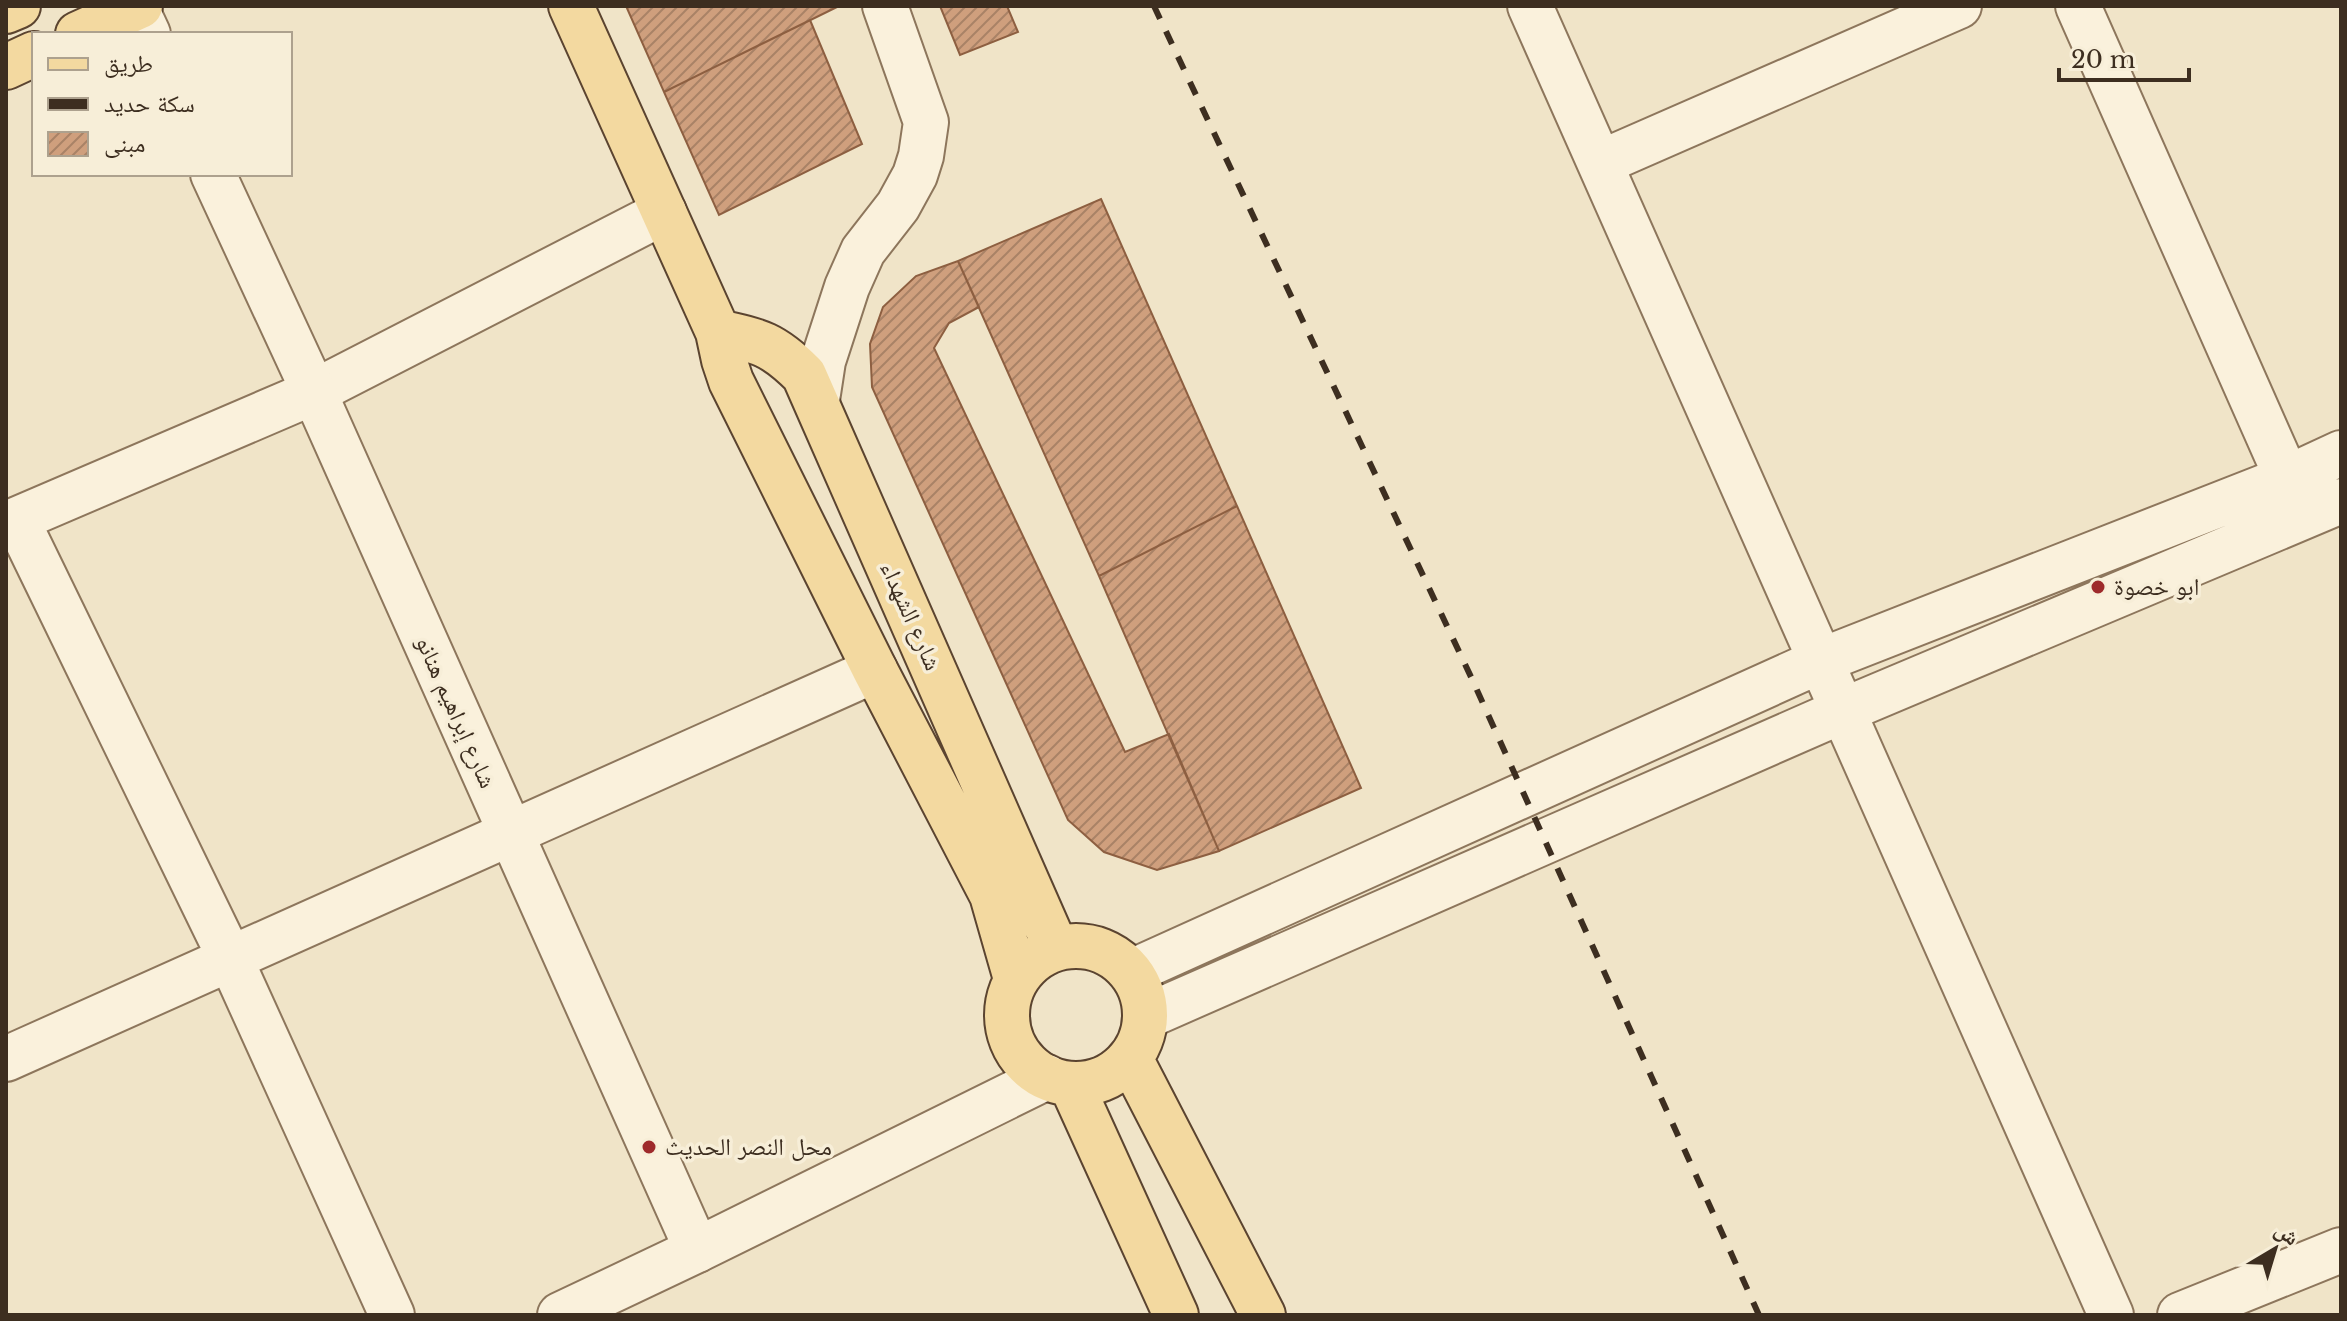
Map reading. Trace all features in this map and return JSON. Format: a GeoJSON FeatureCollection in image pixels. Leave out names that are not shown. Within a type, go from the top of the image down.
{"type":"FeatureCollection","features":[{"type":"Feature","properties":{"kind":"main road"},"geometry":{"type":"LineString","coordinates":[[6,11],[18,6]]}},
{"type":"Feature","properties":{"kind":"main road"},"geometry":{"type":"LineString","coordinates":[[571,6],[718,332],[731,381],[875,670],[992,895],[1016,979]]}},
{"type":"Feature","properties":{"kind":"main road"},"geometry":{"type":"LineString","coordinates":[[84,32],[140,13]]}},
{"type":"Feature","properties":{"kind":"main road"},"geometry":{"type":"LineString","coordinates":[[6,67],[32,55]]}},
{"type":"Feature","properties":{"kind":"main road","name":"شارع الشهداء"},"geometry":{"type":"LineString","coordinates":[[718,332],[755,340],[781,353],[804,375],[1056,948]]}},
{"type":"Feature","properties":{"kind":"main road"},"geometry":{"type":"LineString","coordinates":[[1083,945],[1110,954],[1131,972],[1142,994],[1145,1017],[1141,1038],[1130,1058],[1114,1073],[1093,1082],[1059,1080],[1028,1064],[1014,1046],[1007,1024],[1007,1001],[1016,979],[1039,955],[1056,948],[1083,945]]}},
{"type":"Feature","properties":{"kind":"main road"},"geometry":{"type":"LineString","coordinates":[[1130,1058],[1263,1315]]}},
{"type":"Feature","properties":{"kind":"main road"},"geometry":{"type":"LineString","coordinates":[[1059,1080],[1176,1315]]}},
{"type":"Feature","properties":{"kind":"street"},"geometry":{"type":"LineString","coordinates":[[817,400],[823,361],[847,287],[863,251],[898,206],[915,175],[921,156],[926,122],[885,6]]}},
{"type":"Feature","properties":{"kind":"street"},"geometry":{"type":"LineString","coordinates":[[1530,6],[2111,1315]]}},
{"type":"Feature","properties":{"kind":"street"},"geometry":{"type":"LineString","coordinates":[[1600,163],[1959,6]]}},
{"type":"Feature","properties":{"kind":"street"},"geometry":{"type":"LineString","coordinates":[[2078,6],[2287,478]]}},
{"type":"Feature","properties":{"kind":"street","name":"شارع إبراهيم هنانو"},"geometry":{"type":"LineString","coordinates":[[214,176],[314,392],[697,1250]]}},
{"type":"Feature","properties":{"kind":"street"},"geometry":{"type":"LineString","coordinates":[[392,1315],[230,958],[11,522],[314,392],[664,212]]}},
{"type":"Feature","properties":{"kind":"street"},"geometry":{"type":"LineString","coordinates":[[1131,972],[1820,661],[2287,478],[2341,453]]}},
{"type":"Feature","properties":{"kind":"street"},"geometry":{"type":"LineString","coordinates":[[1145,1017],[1842,711],[2341,501]]}},
{"type":"Feature","properties":{"kind":"street"},"geometry":{"type":"LineString","coordinates":[[6,1059],[875,670]]}},
{"type":"Feature","properties":{"kind":"street"},"geometry":{"type":"LineString","coordinates":[[560,1315],[1059,1080]]}},
{"type":"Feature","properties":{"kind":"street"},"geometry":{"type":"LineString","coordinates":[[2180,1315],[2341,1250]]}},
{"type":"Feature","properties":{"kind":"building"},"geometry":{"type":"Polygon","coordinates":[[[626,6],[839,6],[664,92],[626,6]]]}},
{"type":"Feature","properties":{"kind":"building"},"geometry":{"type":"Polygon","coordinates":[[[940,6],[1007,6],[1018,32],[960,55],[940,6]]]}},
{"type":"Feature","properties":{"kind":"building"},"geometry":{"type":"Polygon","coordinates":[[[810,20],[862,144],[719,215],[664,92],[810,20]]]}},
{"type":"Feature","properties":{"kind":"building"},"geometry":{"type":"Polygon","coordinates":[[[1101,199],[1237,506],[1099,576],[958,261],[1101,199]]]}},
{"type":"Feature","properties":{"kind":"building"},"geometry":{"type":"Polygon","coordinates":[[[958,261],[979,307],[949,323],[934,348],[1125,752],[1169,734],[1219,851],[1157,870],[1104,852],[1068,820],[872,387],[870,344],[883,307],[916,276],[958,261]]]}},
{"type":"Feature","properties":{"kind":"building"},"geometry":{"type":"Polygon","coordinates":[[[1237,506],[1361,788],[1219,851],[1099,576],[1237,506]]]}},
{"type":"Feature","properties":{"kind":"railway"},"geometry":{"type":"LineString","coordinates":[[1154,6],[1472,679],[1759,1315]]}},
{"type":"Feature","properties":{"kind":"place","name":"ابو خصوة"},"geometry":{"type":"Point","coordinates":[2098,587]}},
{"type":"Feature","properties":{"kind":"place","name":"محل النصر الحديث"},"geometry":{"type":"Point","coordinates":[649,1147]}}]}
